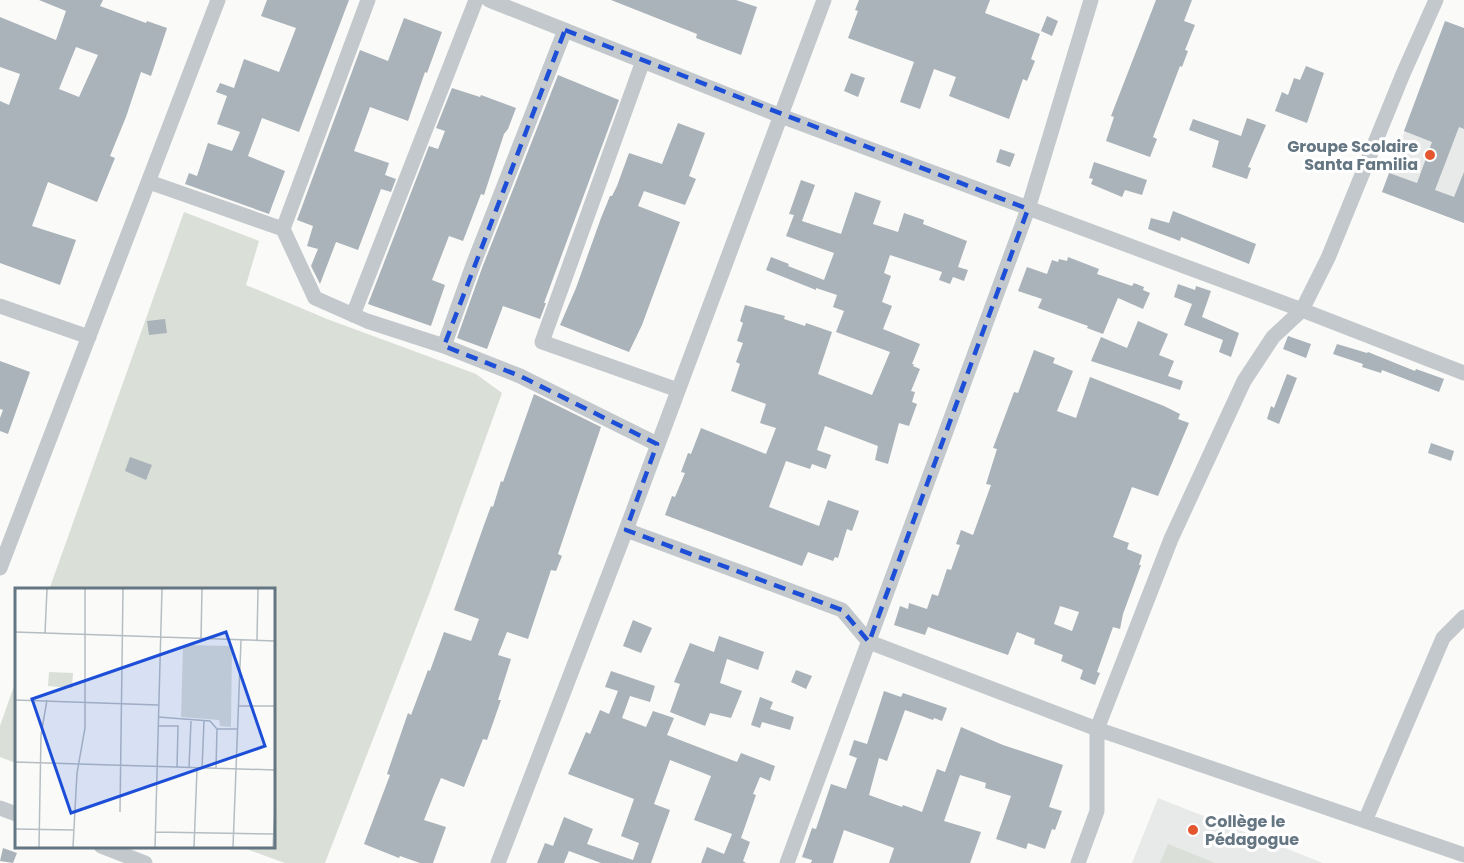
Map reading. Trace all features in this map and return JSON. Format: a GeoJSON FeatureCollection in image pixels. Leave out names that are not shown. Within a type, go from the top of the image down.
{"type":"FeatureCollection","features":[{"type":"Feature","properties":{"kind":"street"},"geometry":{"type":"LineString","coordinates":[[0,568],[218,0]]}},
{"type":"Feature","properties":{"kind":"street"},"geometry":{"type":"LineString","coordinates":[[368,0],[283,229],[315,298],[353,315],[444,346],[520,376],[657,444]]}},
{"type":"Feature","properties":{"kind":"street"},"geometry":{"type":"LineString","coordinates":[[353,315],[476,0]]}},
{"type":"Feature","properties":{"kind":"street"},"geometry":{"type":"LineString","coordinates":[[489,0],[516,4],[565,30],[780,116],[1302,310],[1464,373]]}},
{"type":"Feature","properties":{"kind":"street"},"geometry":{"type":"LineString","coordinates":[[498,863],[626,530],[824,0]]}},
{"type":"Feature","properties":{"kind":"street"},"geometry":{"type":"LineString","coordinates":[[788,863],[819,772],[1028,209],[1091,0]]}},
{"type":"Feature","properties":{"kind":"street"},"geometry":{"type":"LineString","coordinates":[[1078,863],[1097,811],[1097,729],[1171,539],[1244,381],[1274,337],[1302,310],[1328,258],[1403,74],[1436,0]]}},
{"type":"Feature","properties":{"kind":"street"},"geometry":{"type":"LineString","coordinates":[[444,346],[473,265],[565,30]]}},
{"type":"Feature","properties":{"kind":"street"},"geometry":{"type":"LineString","coordinates":[[643,61],[542,342],[678,390]]}},
{"type":"Feature","properties":{"kind":"street"},"geometry":{"type":"LineString","coordinates":[[148,182],[283,229]]}},
{"type":"Feature","properties":{"kind":"street"},"geometry":{"type":"LineString","coordinates":[[0,306],[89,337]]}},
{"type":"Feature","properties":{"kind":"street"},"geometry":{"type":"LineString","coordinates":[[626,530],[842,610],[869,642],[1097,729],[1464,855]]}},
{"type":"Feature","properties":{"kind":"street"},"geometry":{"type":"LineString","coordinates":[[1365,821],[1443,638],[1464,617]]}},
{"type":"Feature","properties":{"kind":"street"},"geometry":{"type":"LineString","coordinates":[[0,808],[15,814]]}},
{"type":"Feature","properties":{"kind":"street"},"geometry":{"type":"LineString","coordinates":[[106,848],[145,863]]}},
{"type":"Feature","properties":{"kind":"highlighted area"},"geometry":{"type":"Polygon","coordinates":[[[565,30],[1028,209],[869,642],[842,610],[626,530],[657,444],[520,376],[444,346],[565,30]]]}},
{"type":"Feature","properties":{"kind":"shaded area","name":"Groupe Scolaire Santa Familia"},"geometry":{"type":"Polygon","coordinates":[[[1415,103],[1464,122],[1464,223],[1382,192],[1415,103]]]}},
{"type":"Feature","properties":{"kind":"shaded area"},"geometry":{"type":"Polygon","coordinates":[[[184,212],[259,241],[246,285],[327,319],[476,374],[502,393],[428,597],[325,863],[285,863],[244,848],[274,848],[274,588],[50,588],[184,212]]]}},
{"type":"Feature","properties":{"kind":"shaded area"},"geometry":{"type":"Polygon","coordinates":[[[15,683],[15,763],[0,757],[0,726],[15,683]]]}},
{"type":"Feature","properties":{"kind":"shaded area","name":"Collège le Pédagogue"},"geometry":{"type":"Polygon","coordinates":[[[1158,798],[1323,863],[1132,863],[1158,798]]]}},
{"type":"Feature","properties":{"kind":"shaded area"},"geometry":{"type":"Polygon","coordinates":[[[1168,844],[1215,863],[1160,863],[1168,844]]]}},
{"type":"Feature","properties":{"kind":"building"},"geometry":{"type":"Polygon","coordinates":[[[39,0],[103,0],[100,6],[146,23],[147,21],[167,28],[151,76],[141,72],[110,156],[115,158],[97,202],[48,182],[32,226],[76,240],[60,285],[0,263],[0,101],[9,105],[20,74],[0,67],[0,17],[56,40],[66,11],[39,0]],[[76,47],[59,89],[79,97],[98,55],[76,47]]]}},
{"type":"Feature","properties":{"kind":"building"},"geometry":{"type":"Polygon","coordinates":[[[267,0],[349,0],[299,132],[262,118],[248,156],[285,171],[269,214],[185,184],[189,173],[197,176],[208,143],[232,151],[240,132],[217,124],[227,96],[216,92],[220,83],[234,88],[244,59],[279,72],[296,28],[261,16],[267,0]]]}},
{"type":"Feature","properties":{"kind":"building"},"geometry":{"type":"Polygon","coordinates":[[[611,0],[736,0],[757,7],[741,55],[696,38],[697,34],[611,0]]]}},
{"type":"Feature","properties":{"kind":"building"},"geometry":{"type":"Polygon","coordinates":[[[859,0],[990,0],[985,13],[1040,34],[1031,59],[1035,61],[1027,81],[1023,79],[1009,119],[949,96],[956,77],[934,69],[920,109],[900,102],[914,62],[848,38],[858,11],[855,10],[859,0]]]}},
{"type":"Feature","properties":{"kind":"building"},"geometry":{"type":"Polygon","coordinates":[[[1156,0],[1192,0],[1184,21],[1195,25],[1185,50],[1188,51],[1182,67],[1180,66],[1153,137],[1157,139],[1150,157],[1106,141],[1114,117],[1111,116],[1156,0]]]}},
{"type":"Feature","properties":{"kind":"building"},"geometry":{"type":"Polygon","coordinates":[[[1047,16],[1058,21],[1052,36],[1041,31],[1047,16]]]}},
{"type":"Feature","properties":{"kind":"building"},"geometry":{"type":"Polygon","coordinates":[[[404,18],[442,32],[427,73],[425,72],[408,121],[370,107],[354,151],[389,163],[385,175],[396,179],[391,192],[381,189],[358,250],[336,242],[320,284],[311,266],[318,249],[307,246],[313,226],[297,220],[360,50],[388,61],[404,18]]]}},
{"type":"Feature","properties":{"kind":"building"},"geometry":{"type":"Polygon","coordinates":[[[1445,21],[1464,28],[1464,129],[1459,127],[1435,190],[1454,197],[1464,172],[1464,223],[1382,192],[1389,173],[1417,183],[1432,142],[1404,131],[1445,21]]]}},
{"type":"Feature","properties":{"kind":"building"},"geometry":{"type":"Polygon","coordinates":[[[1306,66],[1324,73],[1307,123],[1275,111],[1282,92],[1288,95],[1294,78],[1300,80],[1306,66]]]}},
{"type":"Feature","properties":{"kind":"building"},"geometry":{"type":"Polygon","coordinates":[[[851,73],[865,78],[858,97],[844,91],[851,73]]]}},
{"type":"Feature","properties":{"kind":"building"},"geometry":{"type":"Polygon","coordinates":[[[558,75],[619,100],[540,319],[503,306],[487,349],[457,338],[558,75]]]}},
{"type":"Feature","properties":{"kind":"building"},"geometry":{"type":"Polygon","coordinates":[[[452,88],[480,97],[481,95],[516,108],[504,134],[484,195],[481,194],[463,241],[449,236],[432,280],[445,285],[431,326],[368,304],[429,146],[438,149],[445,131],[436,128],[452,88]]]}},
{"type":"Feature","properties":{"kind":"building"},"geometry":{"type":"Polygon","coordinates":[[[1247,118],[1266,125],[1248,167],[1251,168],[1247,179],[1212,167],[1219,141],[1189,130],[1193,119],[1241,136],[1247,118]]]}},
{"type":"Feature","properties":{"kind":"building"},"geometry":{"type":"Polygon","coordinates":[[[678,123],[705,133],[689,176],[696,179],[685,205],[644,191],[638,206],[680,222],[642,325],[629,352],[560,325],[629,153],[662,164],[678,123]]]}},
{"type":"Feature","properties":{"kind":"building"},"geometry":{"type":"Polygon","coordinates":[[[1000,149],[1015,154],[1010,167],[996,162],[1000,149]]]}},
{"type":"Feature","properties":{"kind":"building"},"geometry":{"type":"Polygon","coordinates":[[[1094,162],[1147,180],[1142,195],[1125,190],[1122,197],[1091,184],[1093,179],[1089,178],[1094,162]]]}},
{"type":"Feature","properties":{"kind":"building"},"geometry":{"type":"Polygon","coordinates":[[[801,180],[815,185],[802,221],[841,234],[855,192],[881,201],[873,224],[898,232],[904,213],[924,220],[923,224],[967,241],[958,267],[968,270],[964,281],[953,277],[950,284],[939,280],[942,272],[890,255],[884,273],[891,276],[882,302],[892,306],[883,329],[920,344],[912,364],[920,369],[911,391],[915,392],[912,402],[917,404],[909,426],[899,423],[888,464],[875,460],[878,446],[825,426],[817,450],[831,455],[826,469],[812,464],[810,469],[786,461],[769,507],[819,526],[828,500],[859,511],[852,531],[847,529],[838,558],[835,557],[833,561],[808,552],[802,566],[665,515],[672,496],[675,497],[685,473],[681,472],[688,453],[691,454],[701,428],[766,454],[776,428],[760,423],[766,404],[731,391],[740,364],[736,362],[743,343],[737,341],[743,323],[740,321],[745,305],[785,316],[784,319],[805,326],[806,323],[832,332],[818,374],[872,395],[890,352],[836,332],[844,311],[833,307],[837,295],[816,288],[816,290],[766,270],[771,257],[824,280],[834,253],[786,236],[794,215],[789,214],[801,180]]]}},
{"type":"Feature","properties":{"kind":"building"},"geometry":{"type":"Polygon","coordinates":[[[1173,211],[1256,244],[1249,264],[1181,237],[1180,241],[1148,229],[1151,218],[1169,223],[1173,211]]]}},
{"type":"Feature","properties":{"kind":"building"},"geometry":{"type":"Polygon","coordinates":[[[1068,257],[1099,269],[1097,274],[1132,286],[1134,283],[1144,287],[1143,290],[1150,293],[1143,309],[1118,298],[1103,334],[1087,328],[1088,326],[1038,308],[1042,299],[1018,291],[1027,267],[1047,274],[1052,260],[1067,261],[1068,257]]]}},
{"type":"Feature","properties":{"kind":"building"},"geometry":{"type":"Polygon","coordinates":[[[1178,284],[1195,290],[1196,286],[1211,291],[1202,317],[1239,333],[1231,357],[1219,352],[1223,340],[1184,325],[1192,304],[1174,297],[1178,284]]]}},
{"type":"Feature","properties":{"kind":"building"},"geometry":{"type":"Polygon","coordinates":[[[165,319],[167,333],[149,335],[147,321],[165,319]]]}},
{"type":"Feature","properties":{"kind":"building"},"geometry":{"type":"Polygon","coordinates":[[[1138,321],[1168,334],[1159,355],[1174,361],[1168,376],[1183,381],[1180,390],[1091,361],[1101,337],[1127,348],[1138,321]]]}},
{"type":"Feature","properties":{"kind":"building"},"geometry":{"type":"Polygon","coordinates":[[[1288,336],[1311,344],[1306,358],[1283,349],[1288,336]]]}},
{"type":"Feature","properties":{"kind":"building"},"geometry":{"type":"Polygon","coordinates":[[[1337,344],[1368,352],[1415,371],[1416,369],[1444,379],[1439,392],[1382,370],[1381,373],[1362,367],[1363,364],[1333,354],[1337,344]]]}},
{"type":"Feature","properties":{"kind":"building"},"geometry":{"type":"Polygon","coordinates":[[[1034,350],[1055,358],[1053,363],[1073,371],[1057,411],[1076,418],[1090,377],[1164,406],[1180,414],[1178,419],[1189,423],[1158,496],[1132,487],[1113,537],[1129,543],[1127,549],[1142,555],[1139,565],[1141,565],[1123,614],[1120,629],[1113,627],[1097,672],[1100,673],[1095,685],[1080,679],[1083,670],[1061,661],[1063,655],[1034,644],[1035,639],[1017,632],[1008,655],[928,627],[925,635],[894,625],[900,606],[908,609],[909,603],[927,609],[932,594],[938,596],[947,569],[951,570],[960,545],[956,544],[961,530],[973,535],[991,485],[986,484],[997,449],[993,448],[1014,392],[1018,393],[1034,350]],[[1060,606],[1054,624],[1072,631],[1079,612],[1060,606]]]}},
{"type":"Feature","properties":{"kind":"building"},"geometry":{"type":"Polygon","coordinates":[[[0,361],[30,372],[8,434],[0,431],[0,418],[3,410],[0,409],[0,361]]]}},
{"type":"Feature","properties":{"kind":"building"},"geometry":{"type":"Polygon","coordinates":[[[1287,374],[1297,378],[1279,424],[1267,419],[1271,406],[1274,408],[1287,374]]]}},
{"type":"Feature","properties":{"kind":"building"},"geometry":{"type":"Polygon","coordinates":[[[534,394],[601,427],[558,554],[562,556],[556,571],[551,570],[528,639],[507,632],[498,655],[511,659],[498,700],[501,700],[487,740],[483,739],[464,787],[441,778],[424,820],[446,827],[433,863],[420,863],[400,856],[399,858],[364,844],[390,775],[387,774],[408,713],[411,715],[444,632],[471,641],[479,619],[454,610],[534,394]]]}},
{"type":"Feature","properties":{"kind":"building"},"geometry":{"type":"Polygon","coordinates":[[[1431,443],[1454,451],[1451,461],[1428,453],[1431,443]]]}},
{"type":"Feature","properties":{"kind":"building"},"geometry":{"type":"Polygon","coordinates":[[[130,457],[152,465],[146,480],[125,471],[130,457]]]}},
{"type":"Feature","properties":{"kind":"building"},"geometry":{"type":"Polygon","coordinates":[[[633,620],[652,628],[641,653],[623,646],[633,620]]]}},
{"type":"Feature","properties":{"kind":"building"},"geometry":{"type":"Polygon","coordinates":[[[719,636],[764,652],[758,670],[727,659],[720,683],[742,691],[731,718],[710,713],[705,726],[670,712],[680,684],[674,682],[690,643],[714,652],[719,636]]]}},
{"type":"Feature","properties":{"kind":"building"},"geometry":{"type":"Polygon","coordinates":[[[796,670],[812,676],[806,689],[791,682],[796,670]]]}},
{"type":"Feature","properties":{"kind":"building"},"geometry":{"type":"Polygon","coordinates":[[[611,671],[655,686],[650,702],[630,696],[622,718],[646,727],[653,711],[674,718],[667,735],[737,762],[741,753],[775,766],[770,781],[760,777],[753,794],[756,795],[741,838],[750,842],[743,861],[746,863],[701,863],[707,847],[724,854],[732,834],[694,820],[711,776],[670,760],[654,804],[670,810],[651,863],[601,863],[569,851],[564,863],[537,863],[545,843],[553,846],[564,817],[593,829],[587,844],[633,860],[639,843],[621,836],[634,799],[568,774],[586,732],[590,734],[600,710],[609,714],[618,691],[605,687],[611,671]]]}},
{"type":"Feature","properties":{"kind":"building"},"geometry":{"type":"Polygon","coordinates":[[[884,691],[901,697],[903,693],[947,708],[942,721],[905,710],[887,761],[879,758],[869,795],[922,812],[937,769],[945,772],[961,727],[1003,745],[1063,765],[1049,807],[1062,811],[1045,849],[1028,843],[1026,849],[996,839],[1011,796],[985,788],[986,783],[960,775],[944,821],[981,832],[970,863],[889,863],[894,848],[844,830],[833,863],[811,863],[812,860],[802,857],[812,828],[816,829],[831,784],[846,789],[857,758],[849,755],[854,740],[867,744],[884,691]]]}},
{"type":"Feature","properties":{"kind":"building"},"geometry":{"type":"Polygon","coordinates":[[[760,697],[773,702],[770,709],[794,717],[790,730],[762,722],[760,728],[751,725],[760,697]]]}},
{"type":"Feature","properties":{"kind":"building"},"geometry":{"type":"Polygon","coordinates":[[[3,848],[17,853],[13,863],[0,861],[3,848]]]}},
{"type":"Feature","properties":{"kind":"place","name":"Groupe Scolaire Santa Familia"},"geometry":{"type":"Point","coordinates":[1430,155]}},
{"type":"Feature","properties":{"kind":"place","name":"Collège le Pédagogue"},"geometry":{"type":"Point","coordinates":[1193,830]}}]}
